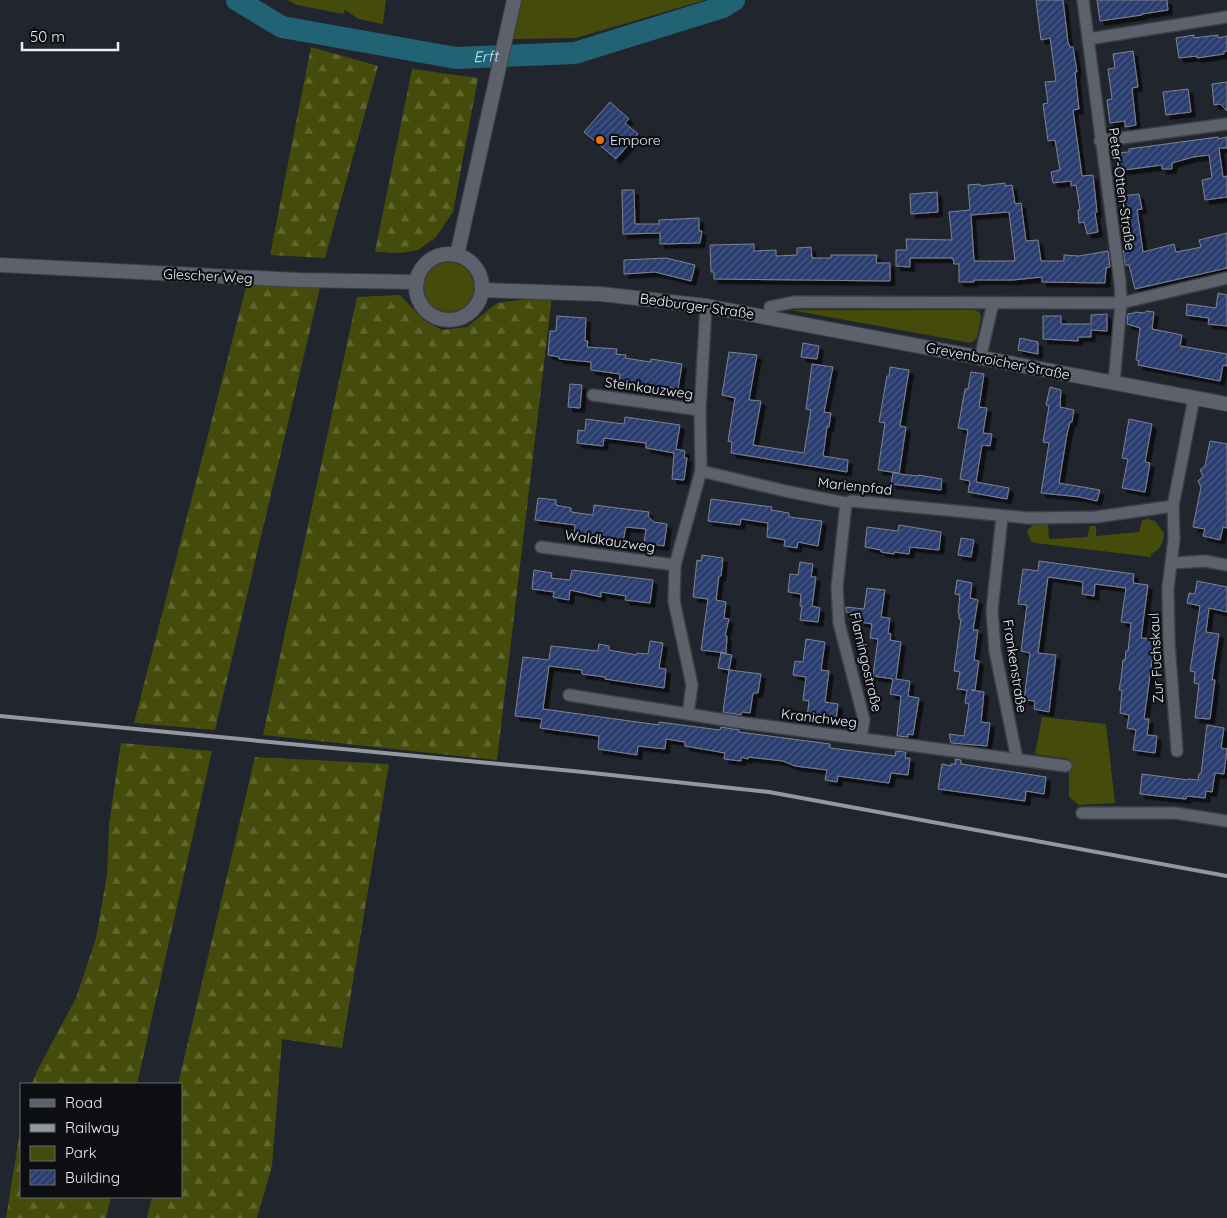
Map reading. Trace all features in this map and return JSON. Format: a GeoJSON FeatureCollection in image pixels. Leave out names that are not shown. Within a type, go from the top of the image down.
{"type":"FeatureCollection","features":[{"type":"Feature","properties":{"kind":"main road"},"geometry":{"type":"LineString","coordinates":[[457,255],[514,0]]}},
{"type":"Feature","properties":{"kind":"main road"},"geometry":{"type":"LineString","coordinates":[[447,254],[457,255],[474,266],[481,280],[482,290],[475,308],[457,319],[446,320],[438,318],[425,309],[420,302],[417,292],[417,282],[421,271],[428,262],[447,254]]}},
{"type":"Feature","properties":{"kind":"main road","name":"Glescher Weg"},"geometry":{"type":"LineString","coordinates":[[0,265],[298,280],[388,280],[417,282]]}},
{"type":"Feature","properties":{"kind":"main road","name":"Bedburger Straße"},"geometry":{"type":"LineString","coordinates":[[482,290],[601,294],[706,306],[769,317]]}},
{"type":"Feature","properties":{"kind":"main road","name":"Grevenbroicher Straße"},"geometry":{"type":"LineString","coordinates":[[769,317],[980,359],[1227,404]]}},
{"type":"Feature","properties":{"kind":"street","name":"Peter-Otten-Straße"},"geometry":{"type":"LineString","coordinates":[[1083,0],[1120,282],[1121,303],[1114,383]]}},
{"type":"Feature","properties":{"kind":"street"},"geometry":{"type":"LineString","coordinates":[[1088,40],[1227,17]]}},
{"type":"Feature","properties":{"kind":"street"},"geometry":{"type":"LineString","coordinates":[[1100,141],[1227,124]]}},
{"type":"Feature","properties":{"kind":"street","name":"Bedburger Straße"},"geometry":{"type":"LineString","coordinates":[[769,317],[770,307],[794,302],[1121,303],[1227,278]]}},
{"type":"Feature","properties":{"kind":"street"},"geometry":{"type":"LineString","coordinates":[[980,359],[993,303]]}},
{"type":"Feature","properties":{"kind":"street"},"geometry":{"type":"LineString","coordinates":[[688,714],[692,685],[674,601],[676,565],[701,471],[700,410],[706,306]]}},
{"type":"Feature","properties":{"kind":"street","name":"Steinkauzweg"},"geometry":{"type":"LineString","coordinates":[[593,395],[700,410]]}},
{"type":"Feature","properties":{"kind":"street"},"geometry":{"type":"LineString","coordinates":[[1194,398],[1173,506],[1174,539],[1172,563],[1205,561],[1227,565]]}},
{"type":"Feature","properties":{"kind":"street","name":"Marienpfad"},"geometry":{"type":"LineString","coordinates":[[701,471],[846,503],[852,501],[1028,518],[1096,517],[1173,506]]}},
{"type":"Feature","properties":{"kind":"street","name":"Flamingostraße"},"geometry":{"type":"LineString","coordinates":[[846,503],[838,587],[839,623],[864,720],[861,738]]}},
{"type":"Feature","properties":{"kind":"street","name":"Frankenstraße"},"geometry":{"type":"LineString","coordinates":[[1002,516],[992,610],[994,651],[1017,759]]}},
{"type":"Feature","properties":{"kind":"street","name":"Waldkauzweg"},"geometry":{"type":"LineString","coordinates":[[541,547],[676,565]]}},
{"type":"Feature","properties":{"kind":"street","name":"Zur Fuchskaul"},"geometry":{"type":"LineString","coordinates":[[1172,563],[1168,588],[1169,643],[1177,751]]}},
{"type":"Feature","properties":{"kind":"street","name":"Kranichweg"},"geometry":{"type":"LineString","coordinates":[[569,695],[744,723],[1066,766]]}},
{"type":"Feature","properties":{"kind":"street"},"geometry":{"type":"LineString","coordinates":[[1082,813],[1175,813],[1227,821]]}},
{"type":"Feature","properties":{"kind":"green space"},"geometry":{"type":"Polygon","coordinates":[[[287,0],[386,0],[383,24],[359,19],[345,10],[343,14],[297,5],[287,0]]]}},
{"type":"Feature","properties":{"kind":"green space"},"geometry":{"type":"Polygon","coordinates":[[[520,0],[705,0],[576,38],[511,39],[520,0]]]}},
{"type":"Feature","properties":{"kind":"green space"},"geometry":{"type":"Polygon","coordinates":[[[311,47],[378,66],[325,258],[270,255],[311,47]]]}},
{"type":"Feature","properties":{"kind":"green space"},"geometry":{"type":"Polygon","coordinates":[[[412,69],[478,78],[453,212],[436,237],[418,250],[401,253],[375,252],[412,69]]]}},
{"type":"Feature","properties":{"kind":"green space"},"geometry":{"type":"Polygon","coordinates":[[[444,262],[454,262],[467,269],[474,282],[474,292],[467,305],[454,312],[444,312],[435,308],[428,301],[424,292],[424,282],[428,273],[435,266],[444,262]]]}},
{"type":"Feature","properties":{"kind":"green space"},"geometry":{"type":"Polygon","coordinates":[[[247,283],[320,288],[215,730],[134,723],[247,283]]]}},
{"type":"Feature","properties":{"kind":"green space"},"geometry":{"type":"Polygon","coordinates":[[[400,295],[425,321],[442,330],[467,327],[497,303],[552,296],[497,760],[263,735],[357,297],[400,295]]]}},
{"type":"Feature","properties":{"kind":"green space"},"geometry":{"type":"Polygon","coordinates":[[[791,310],[974,310],[979,312],[981,317],[977,338],[971,343],[791,310]]]}},
{"type":"Feature","properties":{"kind":"green space"},"geometry":{"type":"Polygon","coordinates":[[[1142,520],[1155,521],[1164,533],[1161,546],[1151,554],[1151,557],[1035,543],[1031,541],[1027,532],[1033,525],[1038,524],[1048,525],[1049,539],[1087,537],[1090,526],[1096,526],[1096,536],[1139,532],[1142,520]]]}},
{"type":"Feature","properties":{"kind":"green space"},"geometry":{"type":"Polygon","coordinates":[[[1042,717],[1106,724],[1115,803],[1079,805],[1069,797],[1069,759],[1035,754],[1042,717]]]}},
{"type":"Feature","properties":{"kind":"green space"},"geometry":{"type":"Polygon","coordinates":[[[121,743],[212,751],[137,1083],[32,1083],[76,998],[96,938],[107,875],[109,824],[121,743]]]}},
{"type":"Feature","properties":{"kind":"green space"},"geometry":{"type":"Polygon","coordinates":[[[255,757],[389,764],[342,1048],[282,1039],[272,1166],[257,1218],[147,1218],[152,1198],[182,1198],[182,1083],[178,1083],[255,757]]]}},
{"type":"Feature","properties":{"kind":"green space"},"geometry":{"type":"Polygon","coordinates":[[[20,1131],[20,1198],[111,1198],[106,1218],[6,1218],[20,1131]]]}},
{"type":"Feature","properties":{"kind":"building"},"geometry":{"type":"Polygon","coordinates":[[[1036,0],[1063,0],[1068,42],[1070,47],[1073,47],[1077,72],[1075,72],[1079,109],[1073,110],[1082,176],[1093,175],[1098,232],[1087,234],[1084,222],[1079,223],[1078,210],[1080,209],[1076,185],[1071,186],[1071,181],[1053,183],[1051,172],[1060,170],[1055,140],[1048,141],[1043,104],[1048,103],[1045,82],[1056,81],[1050,38],[1041,40],[1036,0]]]}},
{"type":"Feature","properties":{"kind":"building"},"geometry":{"type":"Polygon","coordinates":[[[1097,0],[1167,0],[1168,10],[1100,21],[1097,0]]]}},
{"type":"Feature","properties":{"kind":"building"},"geometry":{"type":"Polygon","coordinates":[[[1194,35],[1194,38],[1218,35],[1218,38],[1227,36],[1227,51],[1224,54],[1197,58],[1197,56],[1179,58],[1176,38],[1194,35]]]}},
{"type":"Feature","properties":{"kind":"building"},"geometry":{"type":"Polygon","coordinates":[[[1133,51],[1138,87],[1132,88],[1136,125],[1125,127],[1125,121],[1110,123],[1107,100],[1112,99],[1108,69],[1115,68],[1113,54],[1133,51]]]}},
{"type":"Feature","properties":{"kind":"building"},"geometry":{"type":"Polygon","coordinates":[[[1227,82],[1227,111],[1220,104],[1214,105],[1212,84],[1227,82]]]}},
{"type":"Feature","properties":{"kind":"building"},"geometry":{"type":"Polygon","coordinates":[[[1188,89],[1191,112],[1166,115],[1163,92],[1188,89]]]}},
{"type":"Feature","properties":{"kind":"building"},"geometry":{"type":"Polygon","coordinates":[[[610,102],[629,119],[625,123],[638,134],[616,159],[584,132],[610,102]]]}},
{"type":"Feature","properties":{"kind":"building"},"geometry":{"type":"Polygon","coordinates":[[[1218,137],[1218,139],[1227,137],[1227,148],[1219,148],[1223,177],[1227,176],[1227,197],[1205,200],[1202,180],[1212,178],[1209,155],[1172,163],[1172,169],[1162,169],[1162,165],[1117,171],[1115,153],[1129,152],[1129,149],[1218,137]]]}},
{"type":"Feature","properties":{"kind":"building"},"geometry":{"type":"Polygon","coordinates":[[[1005,183],[1005,186],[1012,185],[1015,204],[1021,203],[1026,241],[1038,240],[1041,261],[1064,261],[1064,255],[1079,256],[1108,251],[1110,267],[1106,268],[1105,283],[1042,282],[1042,277],[959,282],[959,264],[954,264],[953,258],[910,258],[910,267],[896,266],[896,250],[907,250],[906,239],[952,240],[949,212],[970,210],[968,185],[980,184],[980,186],[1005,183]],[[1009,212],[971,215],[974,261],[1015,261],[1009,212]]]}},
{"type":"Feature","properties":{"kind":"building"},"geometry":{"type":"Polygon","coordinates":[[[622,190],[634,190],[635,224],[659,224],[659,220],[699,218],[699,231],[702,231],[700,243],[660,244],[660,233],[623,234],[622,190]]]}},
{"type":"Feature","properties":{"kind":"building"},"geometry":{"type":"Polygon","coordinates":[[[937,192],[938,212],[911,214],[910,194],[937,192]]]}},
{"type":"Feature","properties":{"kind":"building"},"geometry":{"type":"Polygon","coordinates":[[[1139,194],[1142,209],[1137,210],[1143,252],[1174,244],[1176,252],[1197,248],[1201,247],[1199,240],[1227,233],[1227,268],[1135,289],[1129,265],[1125,265],[1123,249],[1125,248],[1121,222],[1125,222],[1121,196],[1139,194]]]}},
{"type":"Feature","properties":{"kind":"building"},"geometry":{"type":"Polygon","coordinates":[[[754,244],[754,251],[776,250],[776,256],[797,255],[797,248],[811,247],[812,258],[831,258],[831,255],[877,255],[876,263],[890,263],[890,281],[714,279],[714,272],[711,272],[710,245],[754,244]]]}},
{"type":"Feature","properties":{"kind":"building"},"geometry":{"type":"Polygon","coordinates":[[[666,258],[695,265],[691,281],[655,272],[624,274],[624,260],[666,258]]]}},
{"type":"Feature","properties":{"kind":"building"},"geometry":{"type":"Polygon","coordinates":[[[1218,293],[1227,295],[1227,326],[1208,324],[1209,318],[1186,315],[1187,304],[1216,308],[1218,293]]]}},
{"type":"Feature","properties":{"kind":"building"},"geometry":{"type":"Polygon","coordinates":[[[1147,311],[1154,312],[1152,329],[1182,335],[1180,346],[1227,354],[1227,366],[1223,365],[1220,381],[1138,365],[1139,361],[1136,360],[1140,328],[1127,324],[1128,314],[1135,312],[1144,313],[1147,311]]]}},
{"type":"Feature","properties":{"kind":"building"},"geometry":{"type":"Polygon","coordinates":[[[1107,314],[1107,331],[1091,330],[1091,337],[1078,337],[1078,341],[1043,339],[1043,316],[1061,316],[1061,324],[1091,324],[1091,315],[1107,314]]]}},
{"type":"Feature","properties":{"kind":"building"},"geometry":{"type":"Polygon","coordinates":[[[557,316],[586,318],[585,341],[588,341],[587,347],[617,349],[616,354],[626,355],[625,358],[650,362],[651,359],[682,364],[678,389],[619,381],[620,374],[591,370],[591,362],[559,359],[559,357],[548,355],[550,331],[556,331],[557,316]]]}},
{"type":"Feature","properties":{"kind":"building"},"geometry":{"type":"Polygon","coordinates":[[[1020,338],[1038,342],[1038,354],[1018,350],[1020,338]]]}},
{"type":"Feature","properties":{"kind":"building"},"geometry":{"type":"Polygon","coordinates":[[[803,343],[819,346],[817,359],[801,357],[803,343]]]}},
{"type":"Feature","properties":{"kind":"building"},"geometry":{"type":"Polygon","coordinates":[[[729,352],[757,355],[749,400],[761,401],[753,445],[804,453],[811,410],[806,409],[812,364],[833,367],[824,412],[831,413],[823,456],[848,460],[847,472],[731,453],[732,442],[728,441],[735,398],[722,395],[729,352]]]}},
{"type":"Feature","properties":{"kind":"building"},"geometry":{"type":"Polygon","coordinates":[[[890,367],[909,370],[900,426],[906,427],[899,474],[942,479],[941,490],[891,484],[893,473],[898,473],[878,470],[885,423],[879,422],[890,367]]]}},
{"type":"Feature","properties":{"kind":"building"},"geometry":{"type":"Polygon","coordinates":[[[971,372],[984,374],[979,407],[987,408],[983,433],[992,434],[990,446],[982,445],[976,482],[1009,488],[1007,499],[968,492],[970,481],[960,479],[968,430],[958,428],[965,389],[968,389],[971,372]]]}},
{"type":"Feature","properties":{"kind":"building"},"geometry":{"type":"Polygon","coordinates":[[[570,384],[582,385],[580,408],[568,407],[570,384]]]}},
{"type":"Feature","properties":{"kind":"building"},"geometry":{"type":"Polygon","coordinates":[[[1050,387],[1061,390],[1060,407],[1074,410],[1067,434],[1059,483],[1100,490],[1097,501],[1080,497],[1041,493],[1049,443],[1043,442],[1049,406],[1046,405],[1050,387]]]}},
{"type":"Feature","properties":{"kind":"building"},"geometry":{"type":"Polygon","coordinates":[[[625,417],[680,425],[676,449],[685,451],[684,458],[687,458],[684,480],[672,479],[674,453],[646,448],[646,443],[604,438],[603,446],[577,443],[578,430],[585,431],[586,419],[624,424],[625,417]]]}},
{"type":"Feature","properties":{"kind":"building"},"geometry":{"type":"Polygon","coordinates":[[[1129,419],[1152,424],[1145,462],[1150,463],[1145,492],[1122,488],[1128,459],[1122,458],[1129,419]]]}},
{"type":"Feature","properties":{"kind":"building"},"geometry":{"type":"Polygon","coordinates":[[[1210,441],[1227,444],[1227,528],[1223,527],[1220,540],[1203,536],[1205,529],[1193,527],[1201,487],[1198,481],[1203,476],[1200,470],[1205,466],[1210,441]]]}},
{"type":"Feature","properties":{"kind":"building"},"geometry":{"type":"Polygon","coordinates":[[[538,498],[556,500],[556,505],[571,508],[571,512],[593,515],[594,505],[649,512],[648,516],[654,522],[667,524],[664,546],[644,543],[646,529],[626,527],[623,541],[574,534],[575,525],[535,520],[538,498]]]}},
{"type":"Feature","properties":{"kind":"building"},"geometry":{"type":"Polygon","coordinates":[[[711,499],[772,507],[771,510],[789,513],[789,517],[822,521],[818,546],[798,542],[797,548],[784,546],[785,540],[767,537],[768,523],[741,519],[740,525],[708,521],[711,499]]]}},
{"type":"Feature","properties":{"kind":"building"},"geometry":{"type":"Polygon","coordinates":[[[899,525],[941,532],[939,550],[910,547],[909,554],[894,552],[894,554],[865,547],[867,527],[898,531],[899,525]]]}},
{"type":"Feature","properties":{"kind":"building"},"geometry":{"type":"Polygon","coordinates":[[[961,538],[974,540],[971,557],[958,555],[961,538]]]}},
{"type":"Feature","properties":{"kind":"building"},"geometry":{"type":"Polygon","coordinates":[[[702,555],[723,558],[716,600],[726,602],[724,618],[729,619],[725,636],[727,636],[726,653],[701,650],[708,599],[693,597],[697,560],[701,561],[702,555]]]}},
{"type":"Feature","properties":{"kind":"building"},"geometry":{"type":"Polygon","coordinates":[[[1039,561],[1134,574],[1133,583],[1148,585],[1141,638],[1155,639],[1144,719],[1149,719],[1147,735],[1157,736],[1155,753],[1133,750],[1136,730],[1127,728],[1129,715],[1120,713],[1122,690],[1119,690],[1123,660],[1125,660],[1126,651],[1128,651],[1131,623],[1121,622],[1126,588],[1095,584],[1094,596],[1082,594],[1083,582],[1048,577],[1038,653],[1056,655],[1049,712],[1034,709],[1035,701],[1024,700],[1030,653],[1021,651],[1027,605],[1018,604],[1023,569],[1038,571],[1039,561]]]}},
{"type":"Feature","properties":{"kind":"building"},"geometry":{"type":"Polygon","coordinates":[[[800,562],[813,564],[811,577],[816,577],[812,606],[820,608],[818,622],[800,620],[801,594],[788,592],[790,574],[798,575],[800,562]]]}},
{"type":"Feature","properties":{"kind":"building"},"geometry":{"type":"Polygon","coordinates":[[[534,570],[552,573],[551,578],[570,580],[572,570],[653,580],[650,603],[625,600],[626,596],[601,592],[601,597],[570,590],[569,600],[553,597],[554,592],[532,589],[534,570]]]}},
{"type":"Feature","properties":{"kind":"building"},"geometry":{"type":"Polygon","coordinates":[[[957,580],[972,583],[970,598],[978,600],[973,630],[978,630],[974,660],[979,661],[975,690],[971,690],[984,692],[981,722],[990,723],[987,746],[951,743],[949,734],[964,736],[969,704],[965,703],[967,690],[957,689],[960,672],[954,671],[961,619],[959,619],[958,613],[960,595],[955,594],[957,580]]]}},
{"type":"Feature","properties":{"kind":"building"},"geometry":{"type":"Polygon","coordinates":[[[1197,581],[1227,587],[1227,612],[1209,608],[1206,632],[1219,634],[1212,680],[1215,680],[1210,719],[1195,718],[1199,684],[1194,683],[1195,672],[1190,671],[1200,606],[1187,603],[1189,593],[1195,594],[1197,581]]]}},
{"type":"Feature","properties":{"kind":"building"},"geometry":{"type":"Polygon","coordinates":[[[867,588],[885,590],[881,617],[890,618],[888,633],[891,634],[890,640],[901,642],[896,679],[910,681],[908,696],[919,698],[913,735],[908,734],[908,737],[897,736],[901,696],[890,694],[893,679],[873,676],[878,639],[870,638],[872,624],[860,622],[860,617],[846,612],[846,607],[864,609],[867,588]]]}},
{"type":"Feature","properties":{"kind":"building"},"geometry":{"type":"Polygon","coordinates":[[[806,639],[825,642],[821,670],[829,671],[825,702],[838,704],[836,720],[807,717],[809,701],[803,700],[806,677],[793,675],[795,661],[803,662],[806,639]]]}},
{"type":"Feature","properties":{"kind":"building"},"geometry":{"type":"Polygon","coordinates":[[[650,641],[663,643],[659,668],[666,669],[664,688],[582,674],[582,670],[549,666],[543,709],[659,725],[659,722],[720,730],[721,727],[739,730],[739,732],[830,744],[830,748],[895,756],[896,751],[906,752],[905,758],[910,758],[908,775],[891,773],[889,783],[838,776],[837,782],[825,780],[827,770],[795,766],[783,761],[748,757],[748,759],[741,757],[741,761],[724,759],[725,753],[685,746],[685,742],[666,739],[665,749],[638,746],[637,755],[598,749],[599,736],[540,728],[542,719],[515,716],[523,657],[549,660],[551,646],[598,651],[599,644],[609,646],[609,650],[637,655],[637,653],[648,654],[650,641]]]}},
{"type":"Feature","properties":{"kind":"building"},"geometry":{"type":"Polygon","coordinates":[[[721,653],[732,655],[729,670],[718,668],[721,653]]]}},
{"type":"Feature","properties":{"kind":"building"},"geometry":{"type":"Polygon","coordinates":[[[729,670],[761,674],[758,693],[753,693],[750,713],[742,712],[741,715],[723,712],[729,670]]]}},
{"type":"Feature","properties":{"kind":"building"},"geometry":{"type":"Polygon","coordinates":[[[1207,725],[1224,728],[1221,748],[1227,749],[1224,774],[1215,773],[1212,792],[1206,791],[1205,798],[1187,796],[1186,799],[1140,794],[1142,774],[1198,780],[1199,774],[1201,774],[1207,725]]]}},
{"type":"Feature","properties":{"kind":"building"},"geometry":{"type":"Polygon","coordinates":[[[955,759],[961,760],[961,764],[1046,777],[1044,794],[1026,791],[1025,801],[938,789],[942,764],[951,766],[951,764],[956,764],[955,759]]]}},
{"type":"Feature","properties":{"kind":"waterway","name":"Erft"},"geometry":{"type":"LineString","coordinates":[[237,0],[282,27],[456,58],[575,53],[723,7],[734,0]]}},
{"type":"Feature","properties":{"kind":"railway"},"geometry":{"type":"LineString","coordinates":[[0,716],[583,772],[769,792],[1227,876]]}},
{"type":"Feature","properties":{"kind":"place","name":"Empore"},"geometry":{"type":"Point","coordinates":[600,140]}}]}
